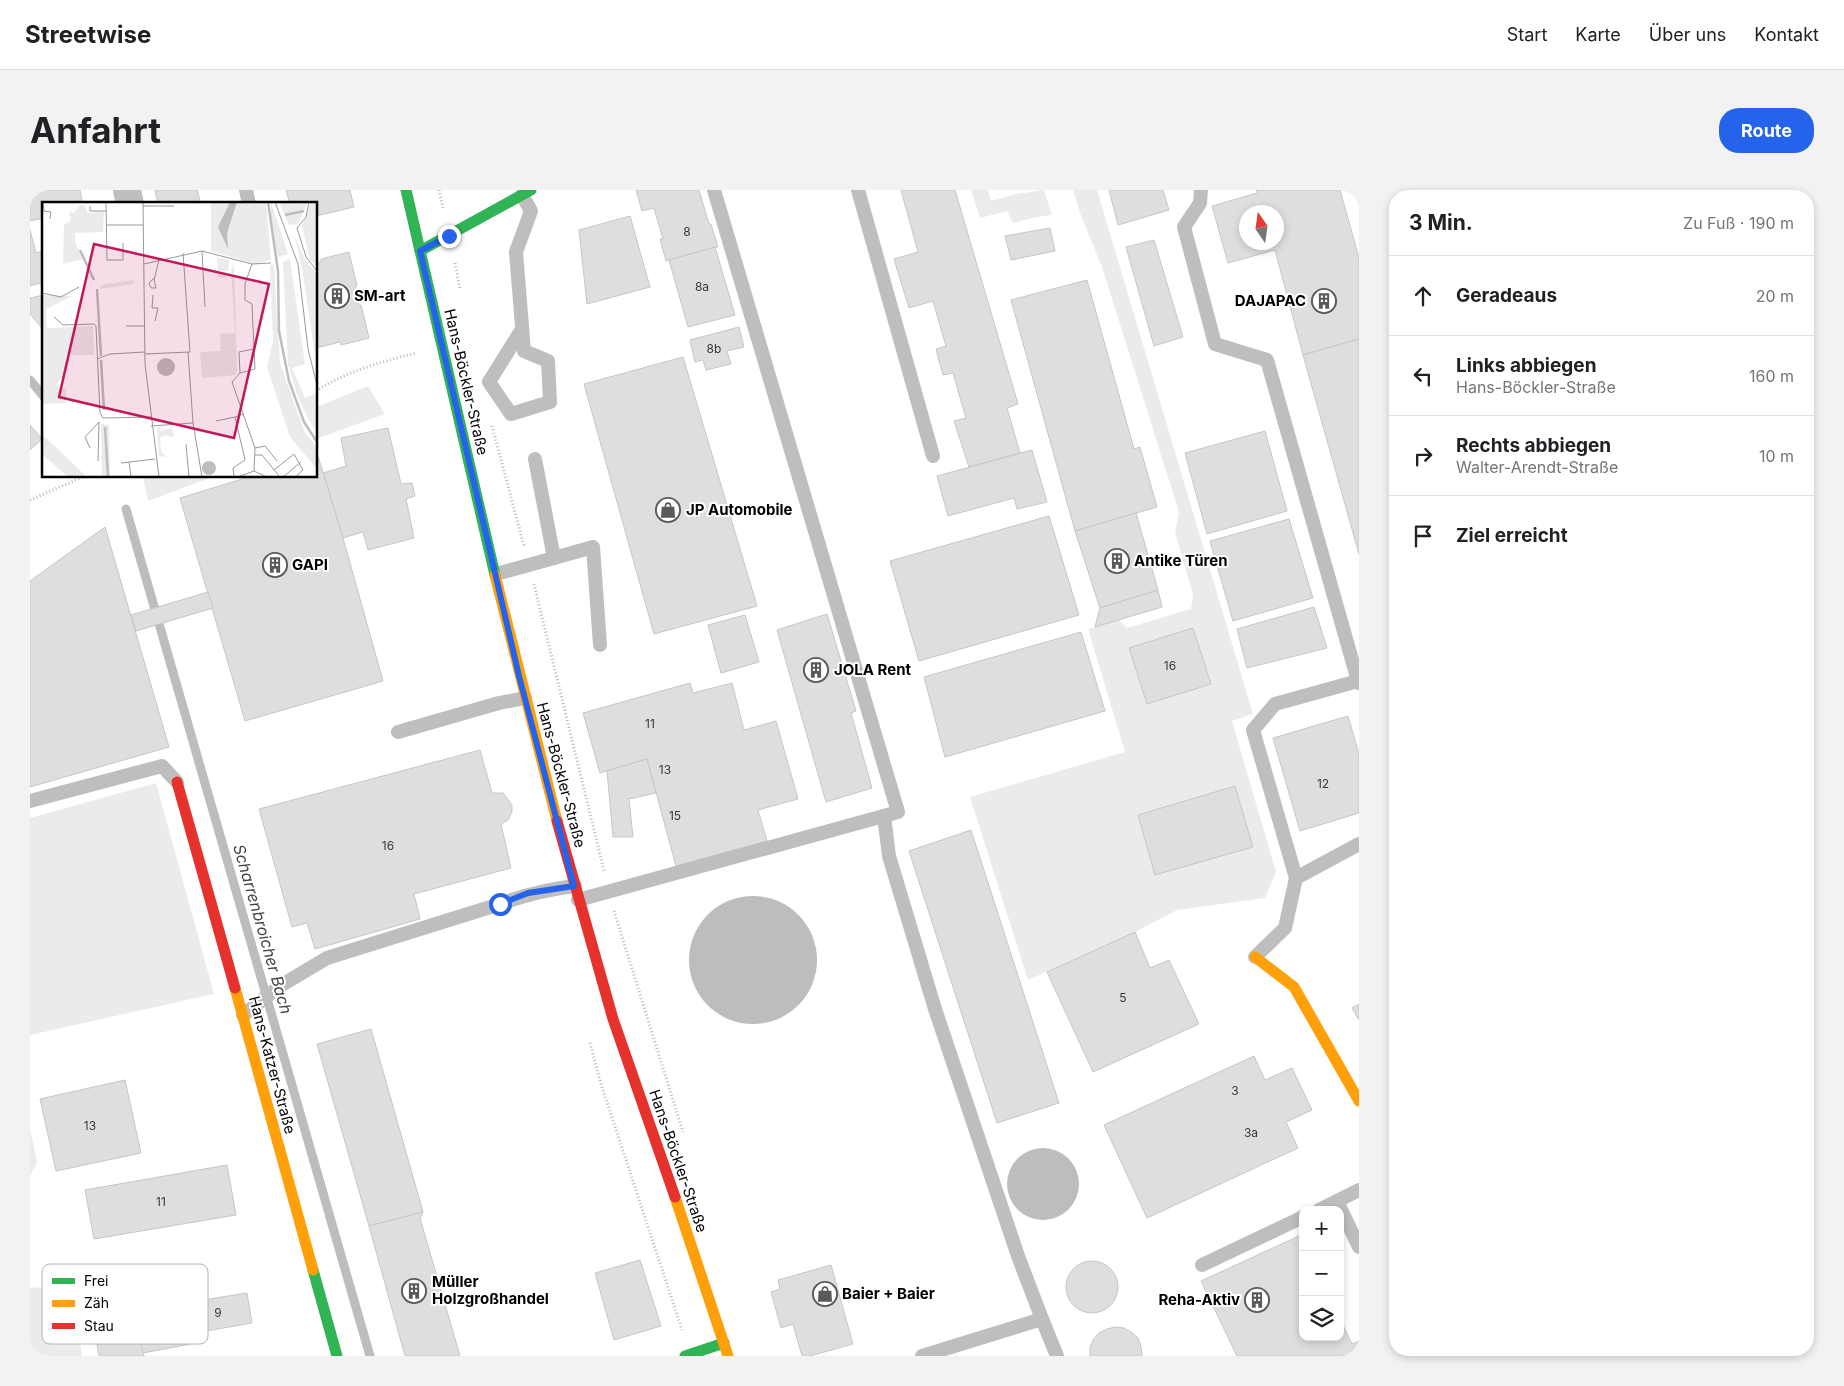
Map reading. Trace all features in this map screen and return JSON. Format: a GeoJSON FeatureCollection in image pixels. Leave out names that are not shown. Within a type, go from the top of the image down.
{"type":"FeatureCollection","features":[{"type":"Feature","properties":{"kind":"street","name":"Hans-Böckler-Straße"},"geometry":{"type":"LineString","coordinates":[[406,190],[525,698],[574,886],[622,1046],[728,1356]]}},
{"type":"Feature","properties":{"kind":"street"},"geometry":{"type":"LineString","coordinates":[[420,251],[526,192]]}},
{"type":"Feature","properties":{"kind":"street","name":"Hans-Katzer-Straße"},"geometry":{"type":"LineString","coordinates":[[176,782],[243,1015],[259,1081],[337,1356]]}},
{"type":"Feature","properties":{"kind":"street"},"geometry":{"type":"LineString","coordinates":[[1255,956],[1294,987],[1359,1101]]}},
{"type":"Feature","properties":{"kind":"street"},"geometry":{"type":"LineString","coordinates":[[685,1356],[724,1343]]}},
{"type":"Feature","properties":{"kind":"lane"},"geometry":{"type":"LineString","coordinates":[[578,900],[898,812],[714,190]]}},
{"type":"Feature","properties":{"kind":"lane"},"geometry":{"type":"LineString","coordinates":[[858,190],[933,456]]}},
{"type":"Feature","properties":{"kind":"lane"},"geometry":{"type":"LineString","coordinates":[[1201,190],[1200,203],[1184,227],[1215,344],[1267,360],[1359,682],[1275,704],[1253,730],[1296,878],[1285,928],[1255,956]]}},
{"type":"Feature","properties":{"kind":"lane"},"geometry":{"type":"LineString","coordinates":[[522,330],[489,382],[511,414],[550,402],[548,361],[524,351],[516,252],[531,210],[526,192]]}},
{"type":"Feature","properties":{"kind":"lane"},"geometry":{"type":"LineString","coordinates":[[535,459],[554,558]]}},
{"type":"Feature","properties":{"kind":"lane"},"geometry":{"type":"LineString","coordinates":[[496,574],[593,547],[600,645]]}},
{"type":"Feature","properties":{"kind":"lane"},"geometry":{"type":"LineString","coordinates":[[398,732],[525,698]]}},
{"type":"Feature","properties":{"kind":"lane"},"geometry":{"type":"LineString","coordinates":[[30,801],[162,766],[176,782]]}},
{"type":"Feature","properties":{"kind":"lane"},"geometry":{"type":"LineString","coordinates":[[884,816],[889,856],[934,1009],[1015,1247],[1056,1356]]}},
{"type":"Feature","properties":{"kind":"lane"},"geometry":{"type":"LineString","coordinates":[[1296,878],[1359,844]]}},
{"type":"Feature","properties":{"kind":"lane"},"geometry":{"type":"LineString","coordinates":[[243,1015],[280,986],[327,958],[500,904],[528,893],[574,886]]}},
{"type":"Feature","properties":{"kind":"lane"},"geometry":{"type":"LineString","coordinates":[[1327,1206],[1359,1190]]}},
{"type":"Feature","properties":{"kind":"lane"},"geometry":{"type":"LineString","coordinates":[[1337,1201],[1359,1247]]}},
{"type":"Feature","properties":{"kind":"lane"},"geometry":{"type":"LineString","coordinates":[[1202,1264],[1299,1219]]}},
{"type":"Feature","properties":{"kind":"lane"},"geometry":{"type":"LineString","coordinates":[[922,1356],[1042,1319]]}},
{"type":"Feature","properties":{"kind":"path"},"geometry":{"type":"LineString","coordinates":[[439,190],[460,293]]}},
{"type":"Feature","properties":{"kind":"path"},"geometry":{"type":"LineString","coordinates":[[318,390],[328,383],[366,366],[415,353]]}},
{"type":"Feature","properties":{"kind":"path"},"geometry":{"type":"LineString","coordinates":[[492,425],[529,565],[609,892],[686,1141]]}},
{"type":"Feature","properties":{"kind":"path"},"geometry":{"type":"LineString","coordinates":[[30,500],[80,478]]}},
{"type":"Feature","properties":{"kind":"shaded area"},"geometry":{"type":"Polygon","coordinates":[[[971,190],[988,190],[991,201],[1016,194],[1044,190],[1052,215],[1013,223],[1007,211],[980,218],[971,190]]]}},
{"type":"Feature","properties":{"kind":"shaded area"},"geometry":{"type":"Polygon","coordinates":[[[1073,190],[1097,190],[1253,714],[1232,721],[1276,872],[1265,898],[1177,910],[1135,932],[1028,980],[970,797],[1125,752],[1088,629],[1119,620],[1127,628],[1191,609],[1193,594],[1175,533],[1179,512],[1102,267],[1080,213],[1073,190]]]}},
{"type":"Feature","properties":{"kind":"shaded area"},"geometry":{"type":"Polygon","coordinates":[[[368,386],[385,414],[318,438],[318,406],[368,386]]]}},
{"type":"Feature","properties":{"kind":"shaded area"},"geometry":{"type":"Polygon","coordinates":[[[143,478],[210,478],[148,501],[143,478]]]}},
{"type":"Feature","properties":{"kind":"shaded area"},"geometry":{"type":"Polygon","coordinates":[[[156,783],[214,994],[30,1035],[30,818],[156,783]]]}},
{"type":"Feature","properties":{"kind":"shaded area"},"geometry":{"type":"Polygon","coordinates":[[[753,896],[777,901],[798,915],[812,936],[817,960],[812,984],[798,1005],[777,1019],[753,1024],[729,1019],[708,1005],[694,984],[689,960],[694,936],[708,915],[729,901],[753,896]]]}},
{"type":"Feature","properties":{"kind":"shaded area"},"geometry":{"type":"Polygon","coordinates":[[[30,1129],[37,1162],[30,1176],[30,1129]]]}},
{"type":"Feature","properties":{"kind":"shaded area"},"geometry":{"type":"Polygon","coordinates":[[[1043,1148],[1063,1154],[1073,1164],[1079,1184],[1073,1204],[1063,1214],[1043,1220],[1023,1214],[1013,1204],[1007,1184],[1013,1164],[1023,1154],[1043,1148]]]}},
{"type":"Feature","properties":{"kind":"shaded area"},"geometry":{"type":"Polygon","coordinates":[[[42,1287],[42,1344],[80,1344],[82,1356],[30,1356],[30,1288],[42,1287]]]}},
{"type":"Feature","properties":{"kind":"building"},"geometry":{"type":"Polygon","coordinates":[[[30,190],[80,190],[83,202],[42,202],[42,218],[30,221],[30,190]]]}},
{"type":"Feature","properties":{"kind":"building"},"geometry":{"type":"Polygon","coordinates":[[[155,190],[197,190],[200,202],[158,202],[155,190]]]}},
{"type":"Feature","properties":{"kind":"building"},"geometry":{"type":"Polygon","coordinates":[[[286,190],[350,190],[354,207],[318,216],[318,202],[289,202],[286,190]]]}},
{"type":"Feature","properties":{"kind":"building"},"geometry":{"type":"Polygon","coordinates":[[[636,190],[699,190],[718,247],[666,261],[660,239],[663,239],[654,208],[642,211],[636,190]]]}},
{"type":"Feature","properties":{"kind":"building"},"geometry":{"type":"Polygon","coordinates":[[[901,190],[955,190],[1018,404],[1007,408],[1020,453],[969,467],[954,421],[966,418],[953,373],[943,375],[936,349],[946,346],[933,301],[909,308],[894,259],[918,252],[901,190]]]}},
{"type":"Feature","properties":{"kind":"building"},"geometry":{"type":"Polygon","coordinates":[[[1109,190],[1163,190],[1169,210],[1118,225],[1109,190]]]}},
{"type":"Feature","properties":{"kind":"building","name":"DAJAPAC"},"geometry":{"type":"Polygon","coordinates":[[[1256,190],[1340,190],[1359,258],[1359,339],[1303,355],[1275,250],[1228,263],[1212,206],[1257,193],[1256,190]]]}},
{"type":"Feature","properties":{"kind":"building"},"geometry":{"type":"Polygon","coordinates":[[[630,216],[650,287],[587,304],[579,230],[630,216]]]}},
{"type":"Feature","properties":{"kind":"building"},"geometry":{"type":"Polygon","coordinates":[[[1050,228],[1055,251],[1011,260],[1005,236],[1050,228]]]}},
{"type":"Feature","properties":{"kind":"building"},"geometry":{"type":"Polygon","coordinates":[[[30,230],[36,253],[42,252],[42,283],[30,286],[30,230]]]}},
{"type":"Feature","properties":{"kind":"building"},"geometry":{"type":"Polygon","coordinates":[[[1154,240],[1183,337],[1154,346],[1126,247],[1154,240]]]}},
{"type":"Feature","properties":{"kind":"building"},"geometry":{"type":"Polygon","coordinates":[[[715,247],[735,315],[688,327],[669,260],[715,247]]]}},
{"type":"Feature","properties":{"kind":"building","name":"SM-art"},"geometry":{"type":"Polygon","coordinates":[[[349,252],[357,286],[355,287],[359,305],[361,305],[369,338],[341,345],[340,342],[318,348],[318,263],[321,262],[321,259],[349,252]]]}},
{"type":"Feature","properties":{"kind":"building"},"geometry":{"type":"Polygon","coordinates":[[[1087,280],[1134,449],[1140,447],[1157,507],[1075,531],[1011,300],[1087,280]]]}},
{"type":"Feature","properties":{"kind":"building"},"geometry":{"type":"Polygon","coordinates":[[[42,295],[42,328],[30,314],[30,298],[42,295]]]}},
{"type":"Feature","properties":{"kind":"building"},"geometry":{"type":"Polygon","coordinates":[[[739,327],[744,347],[727,351],[731,364],[706,370],[703,360],[695,362],[690,340],[739,327]]]}},
{"type":"Feature","properties":{"kind":"building"},"geometry":{"type":"Polygon","coordinates":[[[1359,339],[1359,554],[1303,355],[1359,339]]]}},
{"type":"Feature","properties":{"kind":"building"},"geometry":{"type":"Polygon","coordinates":[[[683,357],[757,606],[654,634],[584,384],[683,357]]]}},
{"type":"Feature","properties":{"kind":"building"},"geometry":{"type":"Polygon","coordinates":[[[30,425],[42,439],[30,450],[30,425]]]}},
{"type":"Feature","properties":{"kind":"building"},"geometry":{"type":"Polygon","coordinates":[[[388,428],[401,484],[412,483],[415,496],[406,499],[414,538],[368,550],[363,532],[343,538],[323,473],[346,466],[341,438],[388,428]]]}},
{"type":"Feature","properties":{"kind":"building"},"geometry":{"type":"Polygon","coordinates":[[[1265,431],[1287,511],[1207,534],[1185,453],[1265,431]]]}},
{"type":"Feature","properties":{"kind":"building"},"geometry":{"type":"Polygon","coordinates":[[[1032,450],[1047,502],[1017,509],[1014,498],[948,516],[937,476],[1032,450]]]}},
{"type":"Feature","properties":{"kind":"building","name":"GAPI"},"geometry":{"type":"Polygon","coordinates":[[[318,456],[383,681],[245,721],[180,498],[245,478],[318,478],[318,456]]]}},
{"type":"Feature","properties":{"kind":"building","name":"Antike Türen"},"geometry":{"type":"Polygon","coordinates":[[[1136,513],[1158,590],[1100,608],[1075,531],[1136,513]]]}},
{"type":"Feature","properties":{"kind":"building"},"geometry":{"type":"Polygon","coordinates":[[[1049,516],[1079,615],[919,661],[890,561],[1049,516]]]}},
{"type":"Feature","properties":{"kind":"building"},"geometry":{"type":"Polygon","coordinates":[[[1289,519],[1313,598],[1233,621],[1210,541],[1289,519]]]}},
{"type":"Feature","properties":{"kind":"building"},"geometry":{"type":"Polygon","coordinates":[[[105,527],[169,747],[30,787],[30,581],[105,527]]]}},
{"type":"Feature","properties":{"kind":"building"},"geometry":{"type":"Polygon","coordinates":[[[1158,590],[1162,607],[1095,627],[1100,608],[1158,590]]]}},
{"type":"Feature","properties":{"kind":"building"},"geometry":{"type":"Polygon","coordinates":[[[208,592],[213,608],[136,631],[131,615],[208,592]]]}},
{"type":"Feature","properties":{"kind":"building"},"geometry":{"type":"Polygon","coordinates":[[[1314,607],[1327,648],[1247,668],[1237,629],[1314,607]]]}},
{"type":"Feature","properties":{"kind":"building","name":"JOLA Rent"},"geometry":{"type":"Polygon","coordinates":[[[827,614],[856,711],[851,713],[872,788],[826,802],[777,630],[827,614]]]}},
{"type":"Feature","properties":{"kind":"building"},"geometry":{"type":"Polygon","coordinates":[[[745,615],[759,662],[721,673],[708,625],[745,615]]]}},
{"type":"Feature","properties":{"kind":"building"},"geometry":{"type":"Polygon","coordinates":[[[1193,628],[1211,684],[1147,704],[1129,648],[1193,628]]]}},
{"type":"Feature","properties":{"kind":"building"},"geometry":{"type":"Polygon","coordinates":[[[1081,632],[1105,711],[945,757],[924,677],[1081,632]]]}},
{"type":"Feature","properties":{"kind":"building"},"geometry":{"type":"Polygon","coordinates":[[[690,683],[693,693],[732,683],[744,730],[776,721],[798,799],[758,810],[767,841],[676,866],[647,759],[600,773],[583,713],[690,683]]]}},
{"type":"Feature","properties":{"kind":"building"},"geometry":{"type":"Polygon","coordinates":[[[1348,716],[1359,754],[1359,813],[1300,831],[1273,738],[1348,716]]]}},
{"type":"Feature","properties":{"kind":"building"},"geometry":{"type":"Polygon","coordinates":[[[480,750],[492,793],[503,793],[512,805],[512,812],[508,820],[501,824],[511,868],[414,894],[420,919],[315,949],[307,923],[292,927],[259,809],[480,750]]]}},
{"type":"Feature","properties":{"kind":"building"},"geometry":{"type":"Polygon","coordinates":[[[647,759],[656,793],[629,799],[633,837],[613,837],[607,771],[647,759]]]}},
{"type":"Feature","properties":{"kind":"building"},"geometry":{"type":"Polygon","coordinates":[[[1235,786],[1253,847],[1155,875],[1138,815],[1235,786]]]}},
{"type":"Feature","properties":{"kind":"building"},"geometry":{"type":"Polygon","coordinates":[[[971,830],[1059,1103],[997,1123],[909,851],[971,830]]]}},
{"type":"Feature","properties":{"kind":"building"},"geometry":{"type":"Polygon","coordinates":[[[1135,932],[1150,968],[1169,960],[1199,1024],[1093,1072],[1047,972],[1135,932]]]}},
{"type":"Feature","properties":{"kind":"building"},"geometry":{"type":"Polygon","coordinates":[[[1359,1004],[1359,1020],[1352,1008],[1359,1004]]]}},
{"type":"Feature","properties":{"kind":"building"},"geometry":{"type":"Polygon","coordinates":[[[371,1029],[423,1212],[369,1226],[317,1044],[371,1029]]]}},
{"type":"Feature","properties":{"kind":"building"},"geometry":{"type":"Polygon","coordinates":[[[1254,1056],[1265,1080],[1292,1068],[1312,1110],[1286,1122],[1298,1148],[1147,1218],[1104,1125],[1254,1056]]]}},
{"type":"Feature","properties":{"kind":"building"},"geometry":{"type":"Polygon","coordinates":[[[125,1080],[141,1153],[56,1171],[40,1099],[125,1080]]]}},
{"type":"Feature","properties":{"kind":"building"},"geometry":{"type":"Polygon","coordinates":[[[227,1165],[236,1215],[94,1239],[85,1190],[227,1165]]]}},
{"type":"Feature","properties":{"kind":"building","name":"Müller Holzgroßhandel"},"geometry":{"type":"Polygon","coordinates":[[[423,1212],[420,1218],[460,1356],[405,1356],[369,1226],[423,1212]]]}},
{"type":"Feature","properties":{"kind":"building","name":"Reha-Aktiv"},"geometry":{"type":"Polygon","coordinates":[[[1299,1236],[1299,1341],[1344,1341],[1344,1327],[1352,1344],[1359,1341],[1359,1356],[1237,1356],[1201,1281],[1299,1236]]]}},
{"type":"Feature","properties":{"kind":"building"},"geometry":{"type":"Polygon","coordinates":[[[640,1260],[661,1326],[614,1340],[595,1273],[640,1260]]]}},
{"type":"Feature","properties":{"kind":"building"},"geometry":{"type":"Polygon","coordinates":[[[1087,1261],[1097,1261],[1107,1265],[1114,1272],[1118,1287],[1114,1302],[1107,1309],[1097,1313],[1087,1313],[1077,1309],[1070,1302],[1066,1292],[1066,1282],[1070,1272],[1077,1265],[1087,1261]]]}},
{"type":"Feature","properties":{"kind":"building"},"geometry":{"type":"Polygon","coordinates":[[[831,1265],[853,1344],[810,1356],[802,1356],[793,1324],[781,1328],[771,1292],[780,1289],[778,1280],[831,1265]]]}},
{"type":"Feature","properties":{"kind":"building"},"geometry":{"type":"Polygon","coordinates":[[[247,1293],[252,1323],[208,1331],[208,1299],[247,1293]]]}},
{"type":"Feature","properties":{"kind":"building"},"geometry":{"type":"Polygon","coordinates":[[[1115,1327],[1124,1328],[1138,1338],[1142,1356],[1090,1356],[1093,1340],[1099,1333],[1115,1327]]]}},
{"type":"Feature","properties":{"kind":"building"},"geometry":{"type":"Polygon","coordinates":[[[97,1344],[142,1344],[144,1356],[99,1356],[97,1344]]]}},
{"type":"Feature","properties":{"kind":"building"},"geometry":{"type":"Polygon","coordinates":[[[141,1344],[191,1344],[143,1353],[141,1344]]]}},
{"type":"Feature","properties":{"kind":"waterway","name":"Scharrenbroicher Bach"},"geometry":{"type":"LineString","coordinates":[[30,380],[42,395]]}},
{"type":"Feature","properties":{"kind":"waterway","name":"Scharrenbroicher Bach"},"geometry":{"type":"LineString","coordinates":[[126,509],[370,1356]]}},
{"type":"Feature","properties":{"kind":"traffic: fast"},"geometry":{"type":"LineString","coordinates":[[406,190],[495,575]]}},
{"type":"Feature","properties":{"kind":"traffic: fast"},"geometry":{"type":"LineString","coordinates":[[420,251],[531,190]]}},
{"type":"Feature","properties":{"kind":"traffic: fast"},"geometry":{"type":"LineString","coordinates":[[313,1270],[337,1356]]}},
{"type":"Feature","properties":{"kind":"traffic: fast"},"geometry":{"type":"LineString","coordinates":[[685,1356],[724,1343]]}},
{"type":"Feature","properties":{"kind":"traffic: slow"},"geometry":{"type":"LineString","coordinates":[[495,575],[557,821]]}},
{"type":"Feature","properties":{"kind":"traffic: slow"},"geometry":{"type":"LineString","coordinates":[[1255,957],[1294,987],[1359,1101]]}},
{"type":"Feature","properties":{"kind":"traffic: slow"},"geometry":{"type":"LineString","coordinates":[[235,988],[313,1270]]}},
{"type":"Feature","properties":{"kind":"traffic: slow"},"geometry":{"type":"LineString","coordinates":[[675,1197],[728,1356]]}},
{"type":"Feature","properties":{"kind":"traffic: jam"},"geometry":{"type":"LineString","coordinates":[[177,782],[235,988]]}},
{"type":"Feature","properties":{"kind":"traffic: jam"},"geometry":{"type":"LineString","coordinates":[[557,821],[613,1019],[675,1197]]}},
{"type":"Feature","properties":{"kind":"place","name":"SM-art"},"geometry":{"type":"Point","coordinates":[337,296]}},
{"type":"Feature","properties":{"kind":"place","name":"DAJAPAC"},"geometry":{"type":"Point","coordinates":[1324,301]}},
{"type":"Feature","properties":{"kind":"place","name":"JP Automobile"},"geometry":{"type":"Point","coordinates":[668,510]}},
{"type":"Feature","properties":{"kind":"place","name":"Antike Türen"},"geometry":{"type":"Point","coordinates":[1117,561]}},
{"type":"Feature","properties":{"kind":"place","name":"GAPI"},"geometry":{"type":"Point","coordinates":[275,565]}},
{"type":"Feature","properties":{"kind":"place","name":"JOLA Rent"},"geometry":{"type":"Point","coordinates":[816,670]}},
{"type":"Feature","properties":{"kind":"place","name":"Müller Holzgroßhandel"},"geometry":{"type":"Point","coordinates":[414,1291]}},
{"type":"Feature","properties":{"kind":"place","name":"Baier + Baier"},"geometry":{"type":"Point","coordinates":[825,1294]}},
{"type":"Feature","properties":{"kind":"place","name":"Reha-Aktiv"},"geometry":{"type":"Point","coordinates":[1257,1300]}},
{"type":"Feature","properties":{"kind":"route"},"geometry":{"type":"LineString","coordinates":[[449,236],[420,251],[519,676],[574,886],[528,893],[500,904]]}}]}
